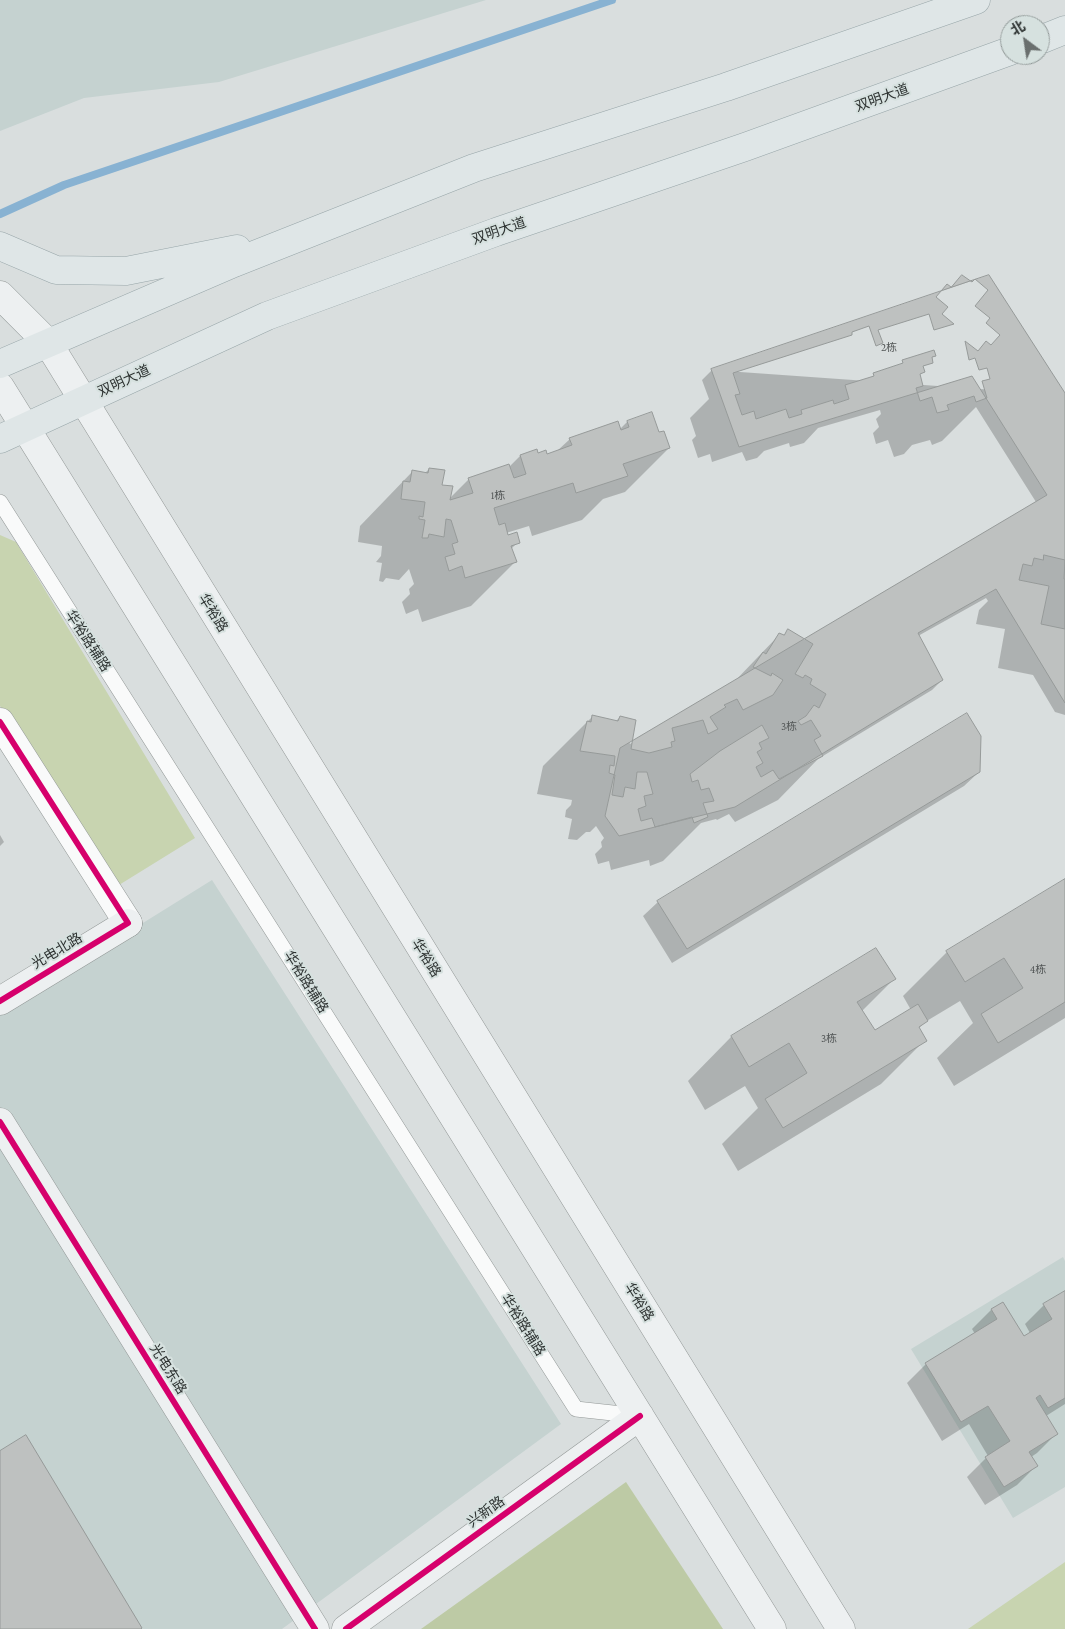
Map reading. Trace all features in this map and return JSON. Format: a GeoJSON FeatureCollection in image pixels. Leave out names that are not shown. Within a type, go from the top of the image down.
{"type":"FeatureCollection","features":[{"type":"Feature","properties":{"kind":"main road"},"geometry":{"type":"LineString","coordinates":[[0,364],[234,263],[474,168],[726,87],[976,0]]}},
{"type":"Feature","properties":{"kind":"main road"},"geometry":{"type":"LineString","coordinates":[[1050,36],[1065,30]]}},
{"type":"Feature","properties":{"kind":"main road","name":"双明大道"},"geometry":{"type":"LineString","coordinates":[[0,439],[267,316],[496,232],[745,147],[1000,55]]}},
{"type":"Feature","properties":{"kind":"main road"},"geometry":{"type":"LineString","coordinates":[[8,249],[56,270],[126,271],[297,238]]}},
{"type":"Feature","properties":{"kind":"main road","name":"华裕路"},"geometry":{"type":"LineString","coordinates":[[0,295],[48,343],[842,1629]]}},
{"type":"Feature","properties":{"kind":"main road"},"geometry":{"type":"LineString","coordinates":[[0,387],[772,1629]]}},
{"type":"Feature","properties":{"kind":"main road","name":"光电北路"},"geometry":{"type":"LineString","coordinates":[[0,1001],[128,923]]}},
{"type":"Feature","properties":{"kind":"main road","name":"光电东路"},"geometry":{"type":"LineString","coordinates":[[0,1122],[315,1629]]}},
{"type":"Feature","properties":{"kind":"main road","name":"兴新路"},"geometry":{"type":"LineString","coordinates":[[346,1629],[640,1416]]}},
{"type":"Feature","properties":{"kind":"street"},"geometry":{"type":"LineString","coordinates":[[0,722],[128,923]]}},
{"type":"Feature","properties":{"kind":"lane","name":"华裕路辅路"},"geometry":{"type":"LineString","coordinates":[[0,502],[576,1409],[640,1416]]}},
{"type":"Feature","properties":{"kind":"shaded area"},"geometry":{"type":"Polygon","coordinates":[[[0,0],[486,0],[219,82],[84,98],[0,131],[0,0]]]}},
{"type":"Feature","properties":{"kind":"shaded area"},"geometry":{"type":"Polygon","coordinates":[[[212,880],[561,1424],[282,1629],[0,1629],[0,1012],[212,880]]]}},
{"type":"Feature","properties":{"kind":"shaded area"},"geometry":{"type":"Polygon","coordinates":[[[1063,1257],[1065,1261],[1065,1487],[1013,1518],[911,1349],[1063,1257]]]}},
{"type":"Feature","properties":{"kind":"green space"},"geometry":{"type":"Polygon","coordinates":[[[0,535],[16,542],[195,838],[119,885],[0,706],[0,535]]]}},
{"type":"Feature","properties":{"kind":"green space"},"geometry":{"type":"Polygon","coordinates":[[[626,1482],[723,1629],[421,1629],[626,1482]]]}},
{"type":"Feature","properties":{"kind":"green space"},"geometry":{"type":"Polygon","coordinates":[[[1065,1562],[1065,1629],[968,1629],[1065,1562]]]}},
{"type":"Feature","properties":{"kind":"building"},"geometry":{"type":"Polygon","coordinates":[[[962,275],[972,282],[975,279],[988,290],[975,306],[990,318],[986,323],[1000,335],[991,345],[986,341],[978,351],[965,341],[969,360],[975,358],[979,370],[987,368],[990,379],[982,381],[987,398],[976,402],[974,396],[947,405],[949,410],[937,413],[932,397],[920,401],[916,388],[923,386],[920,374],[925,372],[923,366],[933,363],[932,357],[936,356],[934,350],[902,360],[903,363],[873,373],[874,376],[845,385],[849,399],[834,404],[833,400],[801,410],[802,414],[789,418],[786,409],[756,419],[754,411],[742,415],[735,395],[740,394],[733,373],[852,335],[852,332],[869,326],[876,346],[883,343],[878,330],[929,314],[934,330],[954,324],[942,314],[948,307],[936,297],[947,284],[951,287],[962,275]]]}},
{"type":"Feature","properties":{"kind":"building"},"geometry":{"type":"Polygon","coordinates":[[[989,275],[1065,393],[1065,703],[996,589],[918,633],[943,680],[735,807],[619,836],[605,816],[620,748],[1047,495],[972,376],[739,447],[711,369],[989,275]]]}},
{"type":"Feature","properties":{"kind":"building"},"geometry":{"type":"Polygon","coordinates":[[[652,412],[659,432],[664,431],[670,448],[623,464],[628,476],[576,493],[573,483],[494,508],[499,525],[505,523],[508,535],[517,532],[520,543],[511,546],[517,562],[465,578],[462,566],[449,571],[445,557],[455,554],[452,544],[458,542],[451,520],[446,519],[444,537],[429,534],[428,538],[422,538],[425,520],[419,519],[419,516],[423,517],[425,502],[401,499],[403,481],[410,482],[412,470],[428,473],[429,468],[445,470],[442,485],[453,486],[450,500],[473,493],[468,478],[509,464],[514,478],[526,474],[520,455],[537,449],[538,453],[546,450],[547,454],[572,445],[569,438],[618,421],[621,430],[629,427],[627,421],[652,412]]]}},
{"type":"Feature","properties":{"kind":"building"},"geometry":{"type":"Polygon","coordinates":[[[1044,555],[1065,560],[1065,629],[1041,624],[1049,586],[1019,580],[1023,564],[1032,566],[1034,558],[1043,560],[1044,555]]]}},
{"type":"Feature","properties":{"kind":"building"},"geometry":{"type":"Polygon","coordinates":[[[788,629],[813,644],[795,674],[803,678],[805,675],[812,679],[810,684],[826,694],[819,708],[814,705],[806,716],[798,721],[801,725],[811,720],[821,736],[814,740],[823,756],[779,779],[773,770],[761,777],[756,767],[763,763],[757,752],[762,749],[759,743],[769,738],[762,725],[720,751],[690,774],[692,782],[698,780],[701,790],[709,788],[714,801],[703,803],[708,817],[694,823],[692,817],[655,827],[652,818],[641,821],[638,809],[646,806],[644,796],[653,794],[647,772],[637,772],[635,789],[625,787],[623,797],[612,795],[615,775],[609,773],[610,765],[614,766],[615,756],[580,751],[587,721],[591,722],[592,715],[618,721],[620,716],[636,720],[631,749],[649,753],[672,747],[671,742],[675,741],[672,728],[703,720],[708,734],[718,729],[710,717],[726,707],[724,705],[737,699],[743,710],[773,695],[783,680],[772,673],[771,676],[753,667],[763,652],[766,654],[779,633],[784,635],[788,629]]]}},
{"type":"Feature","properties":{"kind":"building"},"geometry":{"type":"Polygon","coordinates":[[[967,713],[981,736],[980,772],[687,949],[657,901],[967,713]]]}},
{"type":"Feature","properties":{"kind":"building"},"geometry":{"type":"Polygon","coordinates":[[[1065,879],[1065,1002],[998,1043],[981,1014],[1023,988],[1004,958],[965,982],[946,951],[1065,879]]]}},
{"type":"Feature","properties":{"kind":"building"},"geometry":{"type":"Polygon","coordinates":[[[876,948],[896,979],[857,1002],[875,1030],[918,1004],[928,1021],[919,1027],[927,1041],[783,1128],[765,1099],[807,1073],[789,1043],[749,1067],[731,1036],[876,948]]]}},
{"type":"Feature","properties":{"kind":"building"},"geometry":{"type":"Polygon","coordinates":[[[1065,1291],[1065,1398],[1048,1408],[1040,1395],[1036,1398],[1058,1434],[1029,1452],[1038,1466],[1004,1487],[985,1457],[1010,1441],[988,1406],[961,1422],[925,1363],[997,1319],[991,1309],[1003,1302],[1024,1336],[1052,1319],[1043,1304],[1065,1291]]]}},
{"type":"Feature","properties":{"kind":"building"},"geometry":{"type":"Polygon","coordinates":[[[26,1435],[141,1629],[0,1629],[0,1451],[26,1435]]]}},
{"type":"Feature","properties":{"kind":"waterway"},"geometry":{"type":"LineString","coordinates":[[0,214],[64,185],[612,0]]}},
{"type":"Feature","properties":{"kind":"cycle path"},"geometry":{"type":"LineString","coordinates":[[0,722],[128,923],[0,1001]]}},
{"type":"Feature","properties":{"kind":"cycle path"},"geometry":{"type":"LineString","coordinates":[[0,1122],[315,1629]]}},
{"type":"Feature","properties":{"kind":"cycle path"},"geometry":{"type":"LineString","coordinates":[[346,1629],[640,1416]]}}]}
